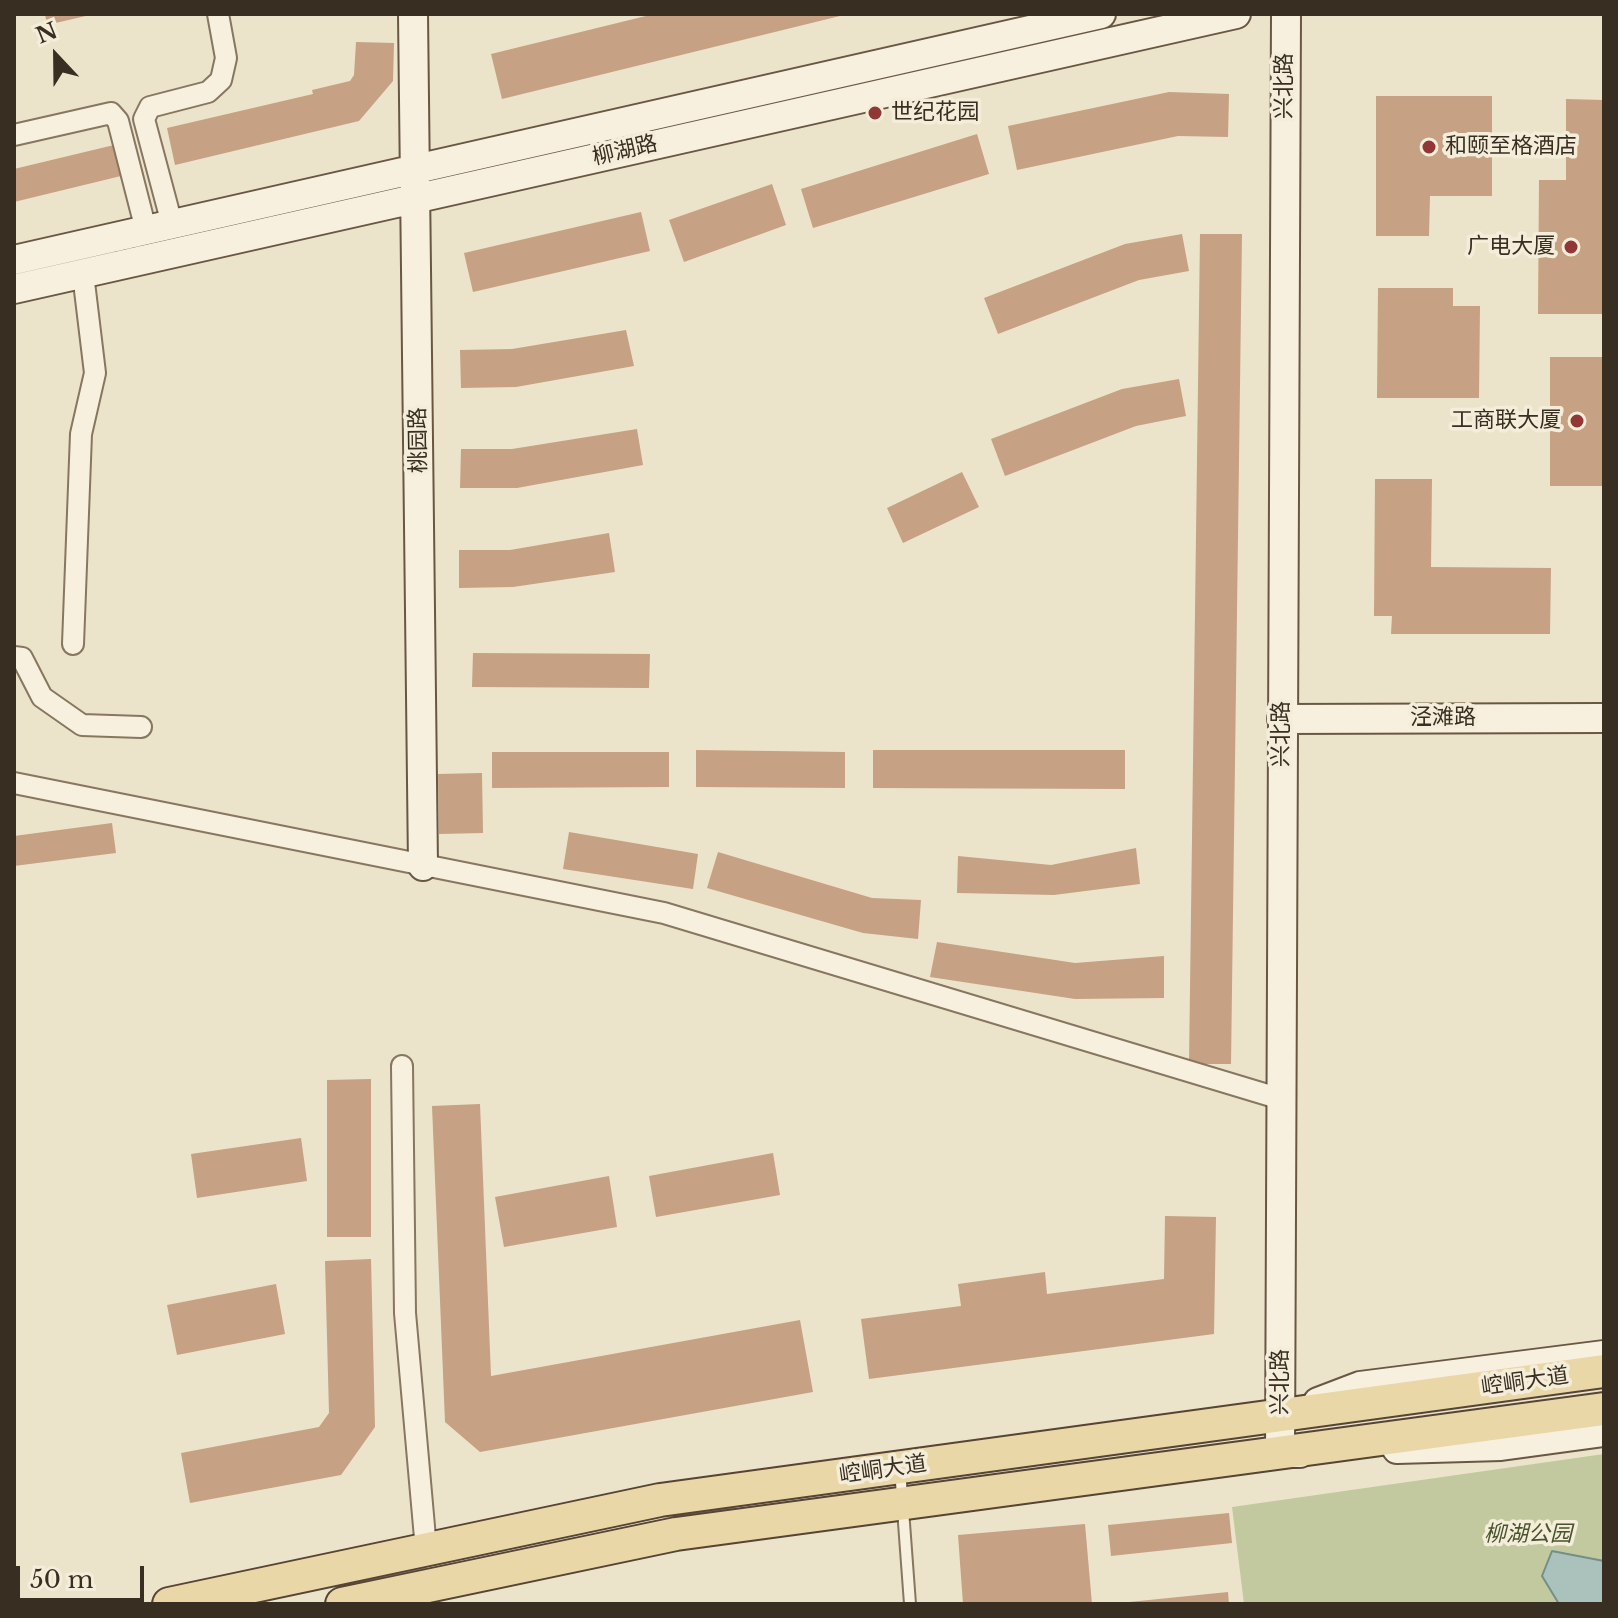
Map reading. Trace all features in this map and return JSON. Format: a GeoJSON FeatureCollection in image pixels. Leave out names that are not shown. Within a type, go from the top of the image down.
{"type":"FeatureCollection","features":[{"type":"Feature","properties":{"kind":"main road","name":"崆峒大道"},"geometry":{"type":"LineString","coordinates":[[169,1604],[660,1500],[1604,1371]]}},
{"type":"Feature","properties":{"kind":"main road","name":"崆峒大道"},"geometry":{"type":"LineString","coordinates":[[342,1604],[662,1536],[1604,1409]]}},
{"type":"Feature","properties":{"kind":"street"},"geometry":{"type":"LineString","coordinates":[[159,227],[144,119],[150,107],[208,92],[221,80],[226,58],[218,14]]}},
{"type":"Feature","properties":{"kind":"street","name":"桃园路"},"geometry":{"type":"LineString","coordinates":[[413,14],[423,866]]}},
{"type":"Feature","properties":{"kind":"street","name":"柳湖路"},"geometry":{"type":"LineString","coordinates":[[14,260],[1101,14]]}},
{"type":"Feature","properties":{"kind":"street","name":"柳湖路"},"geometry":{"type":"LineString","coordinates":[[14,289],[1236,14]]}},
{"type":"Feature","properties":{"kind":"street","name":"兴北路"},"geometry":{"type":"LineString","coordinates":[[1280,1453],[1286,14]]}},
{"type":"Feature","properties":{"kind":"street"},"geometry":{"type":"LineString","coordinates":[[16,129],[111,113],[118,121],[159,227]]}},
{"type":"Feature","properties":{"kind":"street"},"geometry":{"type":"LineString","coordinates":[[73,644],[81,434],[95,373],[83,274]]}},
{"type":"Feature","properties":{"kind":"street"},"geometry":{"type":"LineString","coordinates":[[14,657],[22,658],[42,697],[82,725],[141,727]]}},
{"type":"Feature","properties":{"kind":"street","name":"泾滩路"},"geometry":{"type":"LineString","coordinates":[[1282,719],[1604,718]]}},
{"type":"Feature","properties":{"kind":"street"},"geometry":{"type":"LineString","coordinates":[[14,783],[664,913],[1281,1099]]}},
{"type":"Feature","properties":{"kind":"street"},"geometry":{"type":"LineString","coordinates":[[402,1066],[405,1313],[426,1549]]}},
{"type":"Feature","properties":{"kind":"street"},"geometry":{"type":"LineString","coordinates":[[1281,1417],[1360,1386],[1604,1355]]}},
{"type":"Feature","properties":{"kind":"street"},"geometry":{"type":"LineString","coordinates":[[1280,1453],[1501,1446],[1604,1432]]}},
{"type":"Feature","properties":{"kind":"lane"},"geometry":{"type":"LineString","coordinates":[[900,1468],[905,1503],[910,1604]]}},
{"type":"Feature","properties":{"kind":"green space","name":"柳湖公园"},"geometry":{"type":"Polygon","coordinates":[[[1604,1454],[1604,1604],[1244,1604],[1232,1507],[1604,1454]]]}},
{"type":"Feature","properties":{"kind":"water"},"geometry":{"type":"Polygon","coordinates":[[[1552,1551],[1604,1561],[1604,1604],[1559,1604],[1542,1576],[1552,1551]]]}},
{"type":"Feature","properties":{"kind":"building"},"geometry":{"type":"Polygon","coordinates":[[[45,14],[90,14],[90,15],[47,25],[45,14]]]}},
{"type":"Feature","properties":{"kind":"building"},"geometry":{"type":"Polygon","coordinates":[[[654,14],[844,15],[502,99],[491,54],[654,14]]]}},
{"type":"Feature","properties":{"kind":"building"},"geometry":{"type":"Polygon","coordinates":[[[356,42],[394,43],[393,81],[359,121],[175,165],[167,128],[313,94],[312,90],[350,81],[354,75],[356,42]]]}},
{"type":"Feature","properties":{"kind":"building"},"geometry":{"type":"Polygon","coordinates":[[[1169,92],[1229,94],[1228,137],[1178,136],[1017,170],[1008,126],[1169,92]]]}},
{"type":"Feature","properties":{"kind":"building"},"geometry":{"type":"Polygon","coordinates":[[[1376,96],[1492,96],[1492,196],[1430,196],[1429,236],[1376,236],[1376,96]]]}},
{"type":"Feature","properties":{"kind":"building","name":"广电大厦"},"geometry":{"type":"Polygon","coordinates":[[[1566,99],[1604,100],[1604,314],[1538,314],[1539,180],[1566,180],[1566,99]]]}},
{"type":"Feature","properties":{"kind":"building"},"geometry":{"type":"Polygon","coordinates":[[[977,134],[989,174],[813,228],[801,189],[977,134]]]}},
{"type":"Feature","properties":{"kind":"building"},"geometry":{"type":"Polygon","coordinates":[[[114,145],[121,176],[14,202],[14,169],[114,145]]]}},
{"type":"Feature","properties":{"kind":"building"},"geometry":{"type":"Polygon","coordinates":[[[772,184],[786,225],[684,262],[669,220],[772,184]]]}},
{"type":"Feature","properties":{"kind":"building"},"geometry":{"type":"Polygon","coordinates":[[[641,212],[650,251],[473,292],[464,253],[641,212]]]}},
{"type":"Feature","properties":{"kind":"building"},"geometry":{"type":"Polygon","coordinates":[[[1182,234],[1189,271],[1139,280],[998,334],[984,298],[1125,244],[1182,234]]]}},
{"type":"Feature","properties":{"kind":"building"},"geometry":{"type":"Polygon","coordinates":[[[1200,234],[1242,234],[1231,1064],[1189,1064],[1200,234]]]}},
{"type":"Feature","properties":{"kind":"building"},"geometry":{"type":"Polygon","coordinates":[[[1378,288],[1453,288],[1453,306],[1480,306],[1479,398],[1377,398],[1378,288]]]}},
{"type":"Feature","properties":{"kind":"building"},"geometry":{"type":"Polygon","coordinates":[[[626,330],[634,366],[516,387],[461,388],[460,350],[512,349],[626,330]]]}},
{"type":"Feature","properties":{"kind":"building","name":"工商联大厦"},"geometry":{"type":"Polygon","coordinates":[[[1550,357],[1604,357],[1604,486],[1550,486],[1550,357]]]}},
{"type":"Feature","properties":{"kind":"building"},"geometry":{"type":"Polygon","coordinates":[[[1179,379],[1186,416],[1136,426],[1005,476],[991,439],[1122,389],[1179,379]]]}},
{"type":"Feature","properties":{"kind":"building"},"geometry":{"type":"Polygon","coordinates":[[[637,429],[643,465],[517,488],[460,488],[461,449],[512,449],[637,429]]]}},
{"type":"Feature","properties":{"kind":"building"},"geometry":{"type":"Polygon","coordinates":[[[962,472],[979,507],[903,543],[887,508],[962,472]]]}},
{"type":"Feature","properties":{"kind":"building"},"geometry":{"type":"Polygon","coordinates":[[[1375,479],[1432,479],[1431,567],[1551,568],[1550,634],[1391,634],[1392,616],[1374,616],[1375,479]]]}},
{"type":"Feature","properties":{"kind":"building"},"geometry":{"type":"Polygon","coordinates":[[[609,533],[615,572],[513,587],[459,588],[459,550],[510,550],[609,533]]]}},
{"type":"Feature","properties":{"kind":"building"},"geometry":{"type":"Polygon","coordinates":[[[473,653],[650,654],[649,688],[472,687],[473,653]]]}},
{"type":"Feature","properties":{"kind":"building"},"geometry":{"type":"Polygon","coordinates":[[[696,750],[845,752],[845,788],[696,787],[696,750]]]}},
{"type":"Feature","properties":{"kind":"building"},"geometry":{"type":"Polygon","coordinates":[[[873,750],[1125,750],[1125,789],[873,788],[873,750]]]}},
{"type":"Feature","properties":{"kind":"building"},"geometry":{"type":"Polygon","coordinates":[[[492,752],[669,752],[669,787],[492,788],[492,752]]]}},
{"type":"Feature","properties":{"kind":"building"},"geometry":{"type":"Polygon","coordinates":[[[482,773],[483,833],[439,834],[438,774],[482,773]]]}},
{"type":"Feature","properties":{"kind":"building"},"geometry":{"type":"Polygon","coordinates":[[[112,823],[116,853],[14,866],[14,836],[112,823]]]}},
{"type":"Feature","properties":{"kind":"building"},"geometry":{"type":"Polygon","coordinates":[[[569,832],[698,854],[693,889],[563,869],[569,832]]]}},
{"type":"Feature","properties":{"kind":"building"},"geometry":{"type":"Polygon","coordinates":[[[1136,848],[1140,884],[1054,895],[957,893],[958,856],[1051,865],[1136,848]]]}},
{"type":"Feature","properties":{"kind":"building"},"geometry":{"type":"Polygon","coordinates":[[[718,852],[872,898],[921,900],[918,939],[863,933],[707,888],[718,852]]]}},
{"type":"Feature","properties":{"kind":"building"},"geometry":{"type":"Polygon","coordinates":[[[937,942],[1075,963],[1164,956],[1164,998],[1075,999],[930,977],[937,942]]]}},
{"type":"Feature","properties":{"kind":"building"},"geometry":{"type":"Polygon","coordinates":[[[371,1079],[371,1237],[327,1237],[327,1080],[371,1079]]]}},
{"type":"Feature","properties":{"kind":"building"},"geometry":{"type":"Polygon","coordinates":[[[480,1104],[491,1376],[800,1320],[813,1392],[480,1452],[445,1422],[432,1106],[480,1104]]]}},
{"type":"Feature","properties":{"kind":"building"},"geometry":{"type":"Polygon","coordinates":[[[301,1138],[307,1181],[197,1198],[191,1154],[301,1138]]]}},
{"type":"Feature","properties":{"kind":"building"},"geometry":{"type":"Polygon","coordinates":[[[773,1153],[780,1195],[656,1217],[649,1176],[773,1153]]]}},
{"type":"Feature","properties":{"kind":"building"},"geometry":{"type":"Polygon","coordinates":[[[609,1176],[617,1227],[504,1247],[495,1197],[609,1176]]]}},
{"type":"Feature","properties":{"kind":"building"},"geometry":{"type":"Polygon","coordinates":[[[1165,1216],[1216,1217],[1214,1334],[869,1379],[861,1319],[961,1306],[958,1284],[1045,1272],[1047,1294],[1164,1279],[1165,1216]]]}},
{"type":"Feature","properties":{"kind":"building"},"geometry":{"type":"Polygon","coordinates":[[[371,1259],[375,1427],[341,1475],[190,1503],[181,1453],[319,1427],[329,1413],[325,1261],[371,1259]]]}},
{"type":"Feature","properties":{"kind":"building"},"geometry":{"type":"Polygon","coordinates":[[[276,1284],[285,1334],[177,1355],[167,1305],[276,1284]]]}},
{"type":"Feature","properties":{"kind":"building"},"geometry":{"type":"Polygon","coordinates":[[[1229,1513],[1232,1543],[1111,1556],[1108,1525],[1229,1513]]]}},
{"type":"Feature","properties":{"kind":"building"},"geometry":{"type":"Polygon","coordinates":[[[1085,1524],[1092,1604],[963,1604],[958,1535],[1085,1524]]]}},
{"type":"Feature","properties":{"kind":"building"},"geometry":{"type":"Polygon","coordinates":[[[1228,1592],[1229,1604],[1129,1604],[1129,1602],[1228,1592]]]}},
{"type":"Feature","properties":{"kind":"place","name":"世纪花园"},"geometry":{"type":"Point","coordinates":[875,113]}},
{"type":"Feature","properties":{"kind":"place","name":"和颐至格酒店"},"geometry":{"type":"Point","coordinates":[1429,147]}},
{"type":"Feature","properties":{"kind":"place","name":"广电大厦"},"geometry":{"type":"Point","coordinates":[1571,247]}},
{"type":"Feature","properties":{"kind":"place","name":"工商联大厦"},"geometry":{"type":"Point","coordinates":[1577,421]}}]}
